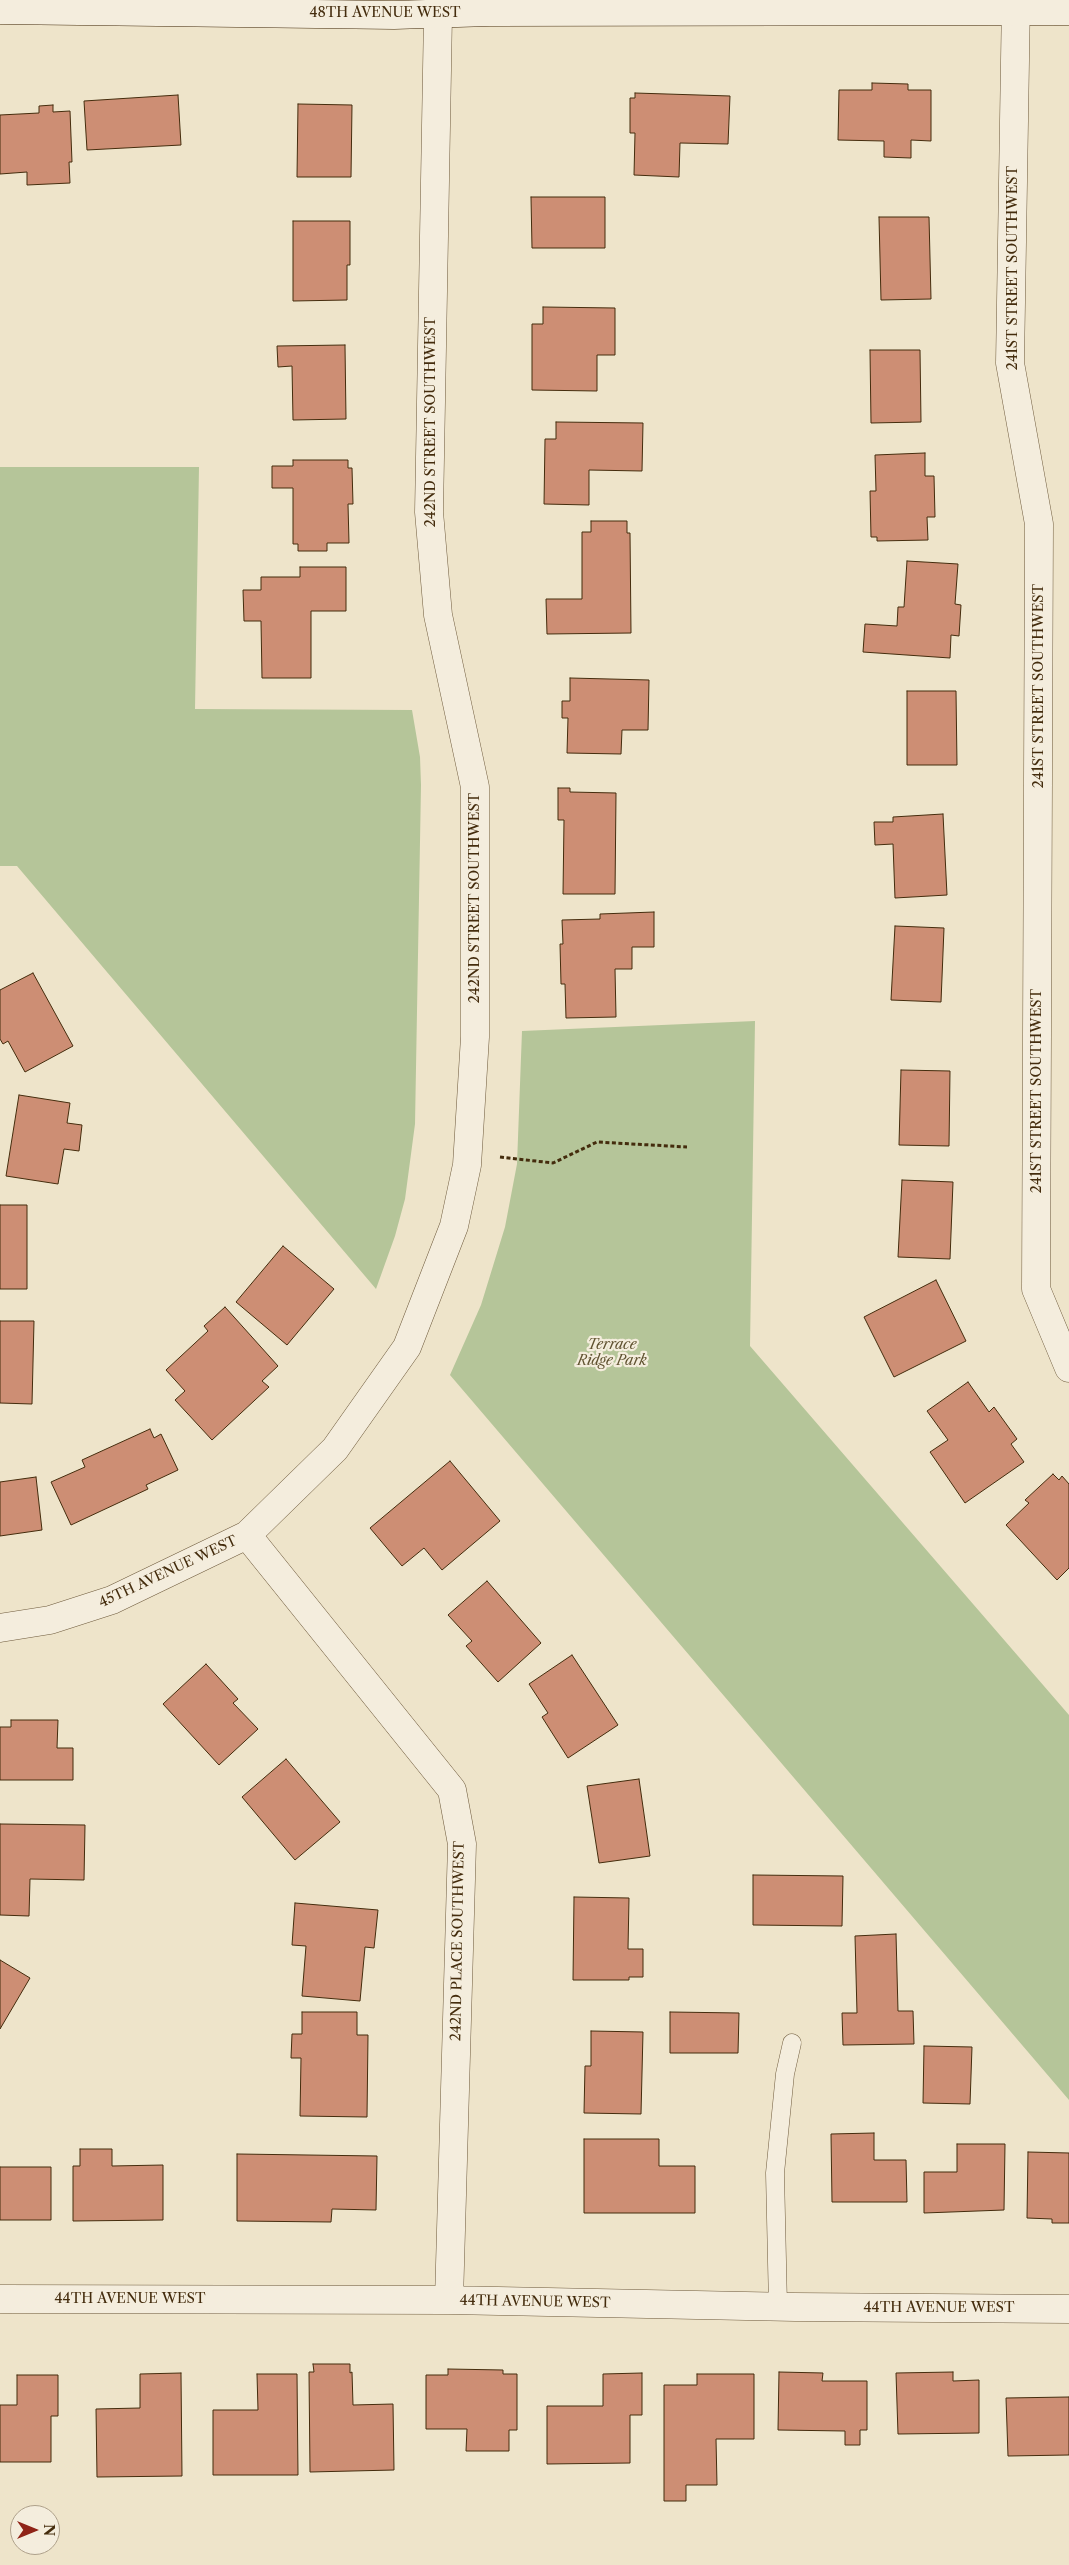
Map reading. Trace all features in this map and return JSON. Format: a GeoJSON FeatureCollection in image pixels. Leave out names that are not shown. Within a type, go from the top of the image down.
{"type":"FeatureCollection","features":[{"type":"Feature","properties":{"kind":"street","name":"48TH AVENUE WEST"},"geometry":{"type":"LineString","coordinates":[[0,10],[438,15],[490,6],[1016,6],[1069,11]]}},
{"type":"Feature","properties":{"kind":"street","name":"241ST STREET SOUTHWEST"},"geometry":{"type":"LineString","coordinates":[[1016,6],[1010,363],[1039,524],[1036,1289],[1069,1368]]}},
{"type":"Feature","properties":{"kind":"street","name":"242ND STREET SOUTHWEST"},"geometry":{"type":"LineString","coordinates":[[247,1535],[335,1449],[407,1347],[454,1226],[467,1152],[475,1037],[475,787],[438,615],[429,512],[438,15]]}},
{"type":"Feature","properties":{"kind":"street","name":"45TH AVENUE WEST"},"geometry":{"type":"LineString","coordinates":[[0,1628],[50,1620],[112,1600],[247,1535]]}},
{"type":"Feature","properties":{"kind":"street","name":"242ND PLACE SOUTHWEST"},"geometry":{"type":"LineString","coordinates":[[247,1535],[452,1790],[462,1844],[449,2300]]}},
{"type":"Feature","properties":{"kind":"street","name":"44TH AVENUE WEST"},"geometry":{"type":"LineString","coordinates":[[0,2299],[449,2300],[1069,2309]]}},
{"type":"Feature","properties":{"kind":"lane"},"geometry":{"type":"LineString","coordinates":[[778,2306],[775,2173],[785,2074],[792,2043]]}},
{"type":"Feature","properties":{"kind":"path"},"geometry":{"type":"LineString","coordinates":[[467,1152],[553,1163],[590,1143],[598,1142],[687,1147]]}},
{"type":"Feature","properties":{"kind":"green space"},"geometry":{"type":"Polygon","coordinates":[[[0,467],[199,467],[195,709],[412,710],[420,757],[421,785],[415,1124],[405,1199],[395,1236],[376,1289],[17,866],[0,866],[0,467]]]}},
{"type":"Feature","properties":{"kind":"green space","name":"Terrace Ridge Park"},"geometry":{"type":"Polygon","coordinates":[[[755,1021],[750,1346],[1069,1715],[1069,2100],[450,1375],[481,1305],[505,1227],[517,1164],[522,1031],[755,1021]]]}},
{"type":"Feature","properties":{"kind":"building"},"geometry":{"type":"Polygon","coordinates":[[[872,83],[908,84],[908,90],[931,90],[931,141],[911,140],[911,158],[884,157],[884,141],[838,140],[839,90],[872,90],[872,83]]]}},
{"type":"Feature","properties":{"kind":"building"},"geometry":{"type":"Polygon","coordinates":[[[635,93],[730,96],[728,144],[680,143],[679,177],[634,175],[635,133],[630,133],[630,98],[635,98],[635,93]]]}},
{"type":"Feature","properties":{"kind":"building"},"geometry":{"type":"Polygon","coordinates":[[[178,95],[181,145],[87,150],[84,101],[178,95]]]}},
{"type":"Feature","properties":{"kind":"building"},"geometry":{"type":"Polygon","coordinates":[[[298,104],[352,105],[351,177],[297,177],[298,104]]]}},
{"type":"Feature","properties":{"kind":"building"},"geometry":{"type":"Polygon","coordinates":[[[53,105],[53,112],[70,111],[72,162],[69,162],[70,183],[27,185],[27,172],[0,174],[0,115],[39,113],[39,106],[53,105]]]}},
{"type":"Feature","properties":{"kind":"building"},"geometry":{"type":"Polygon","coordinates":[[[531,197],[605,197],[605,248],[532,248],[531,197]]]}},
{"type":"Feature","properties":{"kind":"building"},"geometry":{"type":"Polygon","coordinates":[[[879,217],[929,217],[931,299],[881,300],[879,217]]]}},
{"type":"Feature","properties":{"kind":"building"},"geometry":{"type":"Polygon","coordinates":[[[293,221],[350,221],[350,265],[347,265],[347,300],[293,301],[293,221]]]}},
{"type":"Feature","properties":{"kind":"building"},"geometry":{"type":"Polygon","coordinates":[[[543,307],[615,308],[615,355],[597,355],[597,391],[532,390],[532,324],[543,324],[543,307]]]}},
{"type":"Feature","properties":{"kind":"building"},"geometry":{"type":"Polygon","coordinates":[[[345,345],[346,419],[293,420],[292,366],[278,367],[277,346],[345,345]]]}},
{"type":"Feature","properties":{"kind":"building"},"geometry":{"type":"Polygon","coordinates":[[[870,350],[920,350],[921,422],[871,423],[870,350]]]}},
{"type":"Feature","properties":{"kind":"building"},"geometry":{"type":"Polygon","coordinates":[[[556,422],[643,423],[642,471],[589,470],[589,505],[544,504],[545,439],[556,439],[556,422]]]}},
{"type":"Feature","properties":{"kind":"building"},"geometry":{"type":"Polygon","coordinates":[[[925,453],[925,476],[934,476],[935,517],[927,517],[928,540],[877,541],[877,537],[871,537],[870,491],[876,491],[875,455],[925,453]]]}},
{"type":"Feature","properties":{"kind":"building"},"geometry":{"type":"Polygon","coordinates":[[[293,460],[348,460],[348,468],[352,468],[353,504],[348,504],[349,543],[327,543],[327,551],[298,551],[298,544],[293,544],[293,488],[272,488],[272,466],[293,466],[293,460]]]}},
{"type":"Feature","properties":{"kind":"building"},"geometry":{"type":"Polygon","coordinates":[[[591,521],[627,521],[627,533],[630,533],[631,633],[547,634],[546,599],[582,599],[582,532],[591,532],[591,521]]]}},
{"type":"Feature","properties":{"kind":"building"},"geometry":{"type":"Polygon","coordinates":[[[907,561],[958,564],[955,604],[961,605],[959,636],[951,635],[950,658],[863,652],[865,624],[897,626],[898,607],[904,607],[907,561]]]}},
{"type":"Feature","properties":{"kind":"building"},"geometry":{"type":"Polygon","coordinates":[[[300,567],[346,567],[346,611],[311,611],[311,678],[262,678],[261,621],[244,621],[243,590],[261,590],[261,577],[300,577],[300,567]]]}},
{"type":"Feature","properties":{"kind":"building"},"geometry":{"type":"Polygon","coordinates":[[[570,678],[649,680],[648,730],[622,730],[621,754],[567,753],[568,718],[562,718],[562,701],[570,701],[570,678]]]}},
{"type":"Feature","properties":{"kind":"building"},"geometry":{"type":"Polygon","coordinates":[[[907,691],[956,691],[957,765],[907,765],[907,691]]]}},
{"type":"Feature","properties":{"kind":"building"},"geometry":{"type":"Polygon","coordinates":[[[558,788],[570,788],[570,792],[616,793],[615,894],[563,894],[564,820],[558,820],[558,788]]]}},
{"type":"Feature","properties":{"kind":"building"},"geometry":{"type":"Polygon","coordinates":[[[943,814],[947,895],[895,898],[893,844],[875,845],[874,822],[893,822],[893,817],[943,814]]]}},
{"type":"Feature","properties":{"kind":"building"},"geometry":{"type":"Polygon","coordinates":[[[654,912],[654,947],[632,947],[632,969],[615,969],[616,1017],[566,1018],[565,984],[561,984],[560,944],[563,944],[562,920],[600,919],[600,914],[654,912]]]}},
{"type":"Feature","properties":{"kind":"building"},"geometry":{"type":"Polygon","coordinates":[[[895,926],[944,928],[941,1002],[891,1000],[895,926]]]}},
{"type":"Feature","properties":{"kind":"building"},"geometry":{"type":"Polygon","coordinates":[[[33,973],[73,1046],[25,1072],[8,1041],[3,1044],[0,1039],[0,990],[33,973]]]}},
{"type":"Feature","properties":{"kind":"building"},"geometry":{"type":"Polygon","coordinates":[[[901,1070],[950,1071],[949,1146],[899,1145],[901,1070]]]}},
{"type":"Feature","properties":{"kind":"building"},"geometry":{"type":"Polygon","coordinates":[[[19,1095],[70,1103],[67,1123],[82,1125],[79,1151],[64,1149],[58,1184],[6,1176],[19,1095]]]}},
{"type":"Feature","properties":{"kind":"building"},"geometry":{"type":"Polygon","coordinates":[[[902,1180],[953,1182],[950,1259],[898,1257],[902,1180]]]}},
{"type":"Feature","properties":{"kind":"building"},"geometry":{"type":"Polygon","coordinates":[[[0,1205],[27,1205],[27,1289],[0,1289],[0,1205]]]}},
{"type":"Feature","properties":{"kind":"building"},"geometry":{"type":"Polygon","coordinates":[[[283,1246],[334,1289],[287,1345],[236,1302],[283,1246]]]}},
{"type":"Feature","properties":{"kind":"building"},"geometry":{"type":"Polygon","coordinates":[[[936,1280],[966,1341],[894,1377],[864,1317],[936,1280]]]}},
{"type":"Feature","properties":{"kind":"building"},"geometry":{"type":"Polygon","coordinates":[[[225,1307],[278,1366],[262,1381],[269,1387],[212,1440],[175,1400],[185,1391],[166,1370],[208,1331],[204,1326],[225,1307]]]}},
{"type":"Feature","properties":{"kind":"building"},"geometry":{"type":"Polygon","coordinates":[[[0,1321],[34,1321],[32,1404],[0,1403],[0,1321]]]}},
{"type":"Feature","properties":{"kind":"building"},"geometry":{"type":"Polygon","coordinates":[[[968,1382],[989,1412],[994,1407],[1017,1439],[1011,1444],[1024,1462],[965,1503],[930,1452],[948,1440],[927,1411],[968,1382]]]}},
{"type":"Feature","properties":{"kind":"building"},"geometry":{"type":"Polygon","coordinates":[[[150,1429],[154,1438],[161,1434],[178,1470],[146,1485],[148,1489],[71,1525],[51,1482],[85,1467],[82,1460],[150,1429]]]}},
{"type":"Feature","properties":{"kind":"building"},"geometry":{"type":"Polygon","coordinates":[[[450,1461],[500,1521],[442,1570],[424,1548],[402,1566],[370,1528],[450,1461]]]}},
{"type":"Feature","properties":{"kind":"building"},"geometry":{"type":"Polygon","coordinates":[[[1053,1474],[1059,1480],[1062,1476],[1069,1484],[1069,1568],[1057,1580],[1006,1525],[1029,1503],[1025,1500],[1053,1474]]]}},
{"type":"Feature","properties":{"kind":"building"},"geometry":{"type":"Polygon","coordinates":[[[36,1477],[42,1530],[0,1536],[0,1482],[36,1477]]]}},
{"type":"Feature","properties":{"kind":"building"},"geometry":{"type":"Polygon","coordinates":[[[487,1581],[541,1643],[498,1682],[466,1646],[472,1641],[448,1615],[487,1581]]]}},
{"type":"Feature","properties":{"kind":"building"},"geometry":{"type":"Polygon","coordinates":[[[572,1655],[618,1725],[568,1758],[542,1717],[548,1713],[529,1684],[572,1655]]]}},
{"type":"Feature","properties":{"kind":"building"},"geometry":{"type":"Polygon","coordinates":[[[206,1664],[238,1699],[233,1703],[258,1729],[219,1765],[163,1704],[206,1664]]]}},
{"type":"Feature","properties":{"kind":"building"},"geometry":{"type":"Polygon","coordinates":[[[11,1720],[58,1720],[57,1748],[73,1748],[73,1780],[0,1780],[0,1727],[11,1727],[11,1720]]]}},
{"type":"Feature","properties":{"kind":"building"},"geometry":{"type":"Polygon","coordinates":[[[286,1759],[340,1822],[295,1860],[242,1797],[286,1759]]]}},
{"type":"Feature","properties":{"kind":"building"},"geometry":{"type":"Polygon","coordinates":[[[639,1779],[650,1856],[599,1863],[587,1786],[639,1779]]]}},
{"type":"Feature","properties":{"kind":"building"},"geometry":{"type":"Polygon","coordinates":[[[0,1824],[85,1825],[84,1880],[30,1879],[29,1916],[0,1915],[0,1824]]]}},
{"type":"Feature","properties":{"kind":"building"},"geometry":{"type":"Polygon","coordinates":[[[753,1875],[843,1876],[842,1926],[753,1925],[753,1875]]]}},
{"type":"Feature","properties":{"kind":"building"},"geometry":{"type":"Polygon","coordinates":[[[574,1897],[629,1898],[628,1949],[643,1949],[643,1977],[629,1977],[629,1980],[573,1980],[574,1897]]]}},
{"type":"Feature","properties":{"kind":"building"},"geometry":{"type":"Polygon","coordinates":[[[295,1903],[378,1910],[374,1948],[365,1947],[360,2001],[302,1996],[306,1946],[292,1945],[295,1903]]]}},
{"type":"Feature","properties":{"kind":"building"},"geometry":{"type":"Polygon","coordinates":[[[896,1934],[898,2011],[913,2011],[914,2044],[843,2045],[842,2013],[857,2013],[855,1936],[896,1934]]]}},
{"type":"Feature","properties":{"kind":"building"},"geometry":{"type":"Polygon","coordinates":[[[0,1960],[30,1978],[0,2029],[0,1960]]]}},
{"type":"Feature","properties":{"kind":"building"},"geometry":{"type":"Polygon","coordinates":[[[302,2012],[357,2012],[357,2035],[368,2035],[367,2117],[300,2116],[301,2058],[291,2058],[292,2034],[302,2034],[302,2012]]]}},
{"type":"Feature","properties":{"kind":"building"},"geometry":{"type":"Polygon","coordinates":[[[670,2012],[739,2013],[738,2053],[670,2053],[670,2012]]]}},
{"type":"Feature","properties":{"kind":"building"},"geometry":{"type":"Polygon","coordinates":[[[591,2031],[643,2032],[641,2114],[584,2113],[585,2066],[591,2066],[591,2031]]]}},
{"type":"Feature","properties":{"kind":"building"},"geometry":{"type":"Polygon","coordinates":[[[924,2046],[972,2047],[970,2104],[923,2103],[924,2046]]]}},
{"type":"Feature","properties":{"kind":"building"},"geometry":{"type":"Polygon","coordinates":[[[874,2133],[874,2160],[906,2160],[907,2202],[832,2202],[831,2134],[874,2133]]]}},
{"type":"Feature","properties":{"kind":"building"},"geometry":{"type":"Polygon","coordinates":[[[584,2139],[659,2139],[659,2166],[695,2166],[695,2213],[584,2213],[584,2139]]]}},
{"type":"Feature","properties":{"kind":"building"},"geometry":{"type":"Polygon","coordinates":[[[957,2144],[1005,2144],[1004,2210],[924,2213],[924,2172],[957,2172],[957,2144]]]}},
{"type":"Feature","properties":{"kind":"building"},"geometry":{"type":"Polygon","coordinates":[[[80,2149],[112,2149],[112,2166],[163,2165],[163,2220],[73,2221],[73,2166],[80,2166],[80,2149]]]}},
{"type":"Feature","properties":{"kind":"building"},"geometry":{"type":"Polygon","coordinates":[[[1028,2152],[1069,2153],[1069,2223],[1052,2223],[1052,2219],[1027,2218],[1028,2152]]]}},
{"type":"Feature","properties":{"kind":"building"},"geometry":{"type":"Polygon","coordinates":[[[237,2154],[377,2156],[376,2210],[332,2209],[331,2222],[237,2221],[237,2154]]]}},
{"type":"Feature","properties":{"kind":"building"},"geometry":{"type":"Polygon","coordinates":[[[0,2167],[51,2167],[51,2220],[0,2220],[0,2167]]]}},
{"type":"Feature","properties":{"kind":"building"},"geometry":{"type":"Polygon","coordinates":[[[313,2364],[350,2364],[353,2405],[393,2404],[394,2470],[310,2472],[309,2372],[314,2372],[313,2364]]]}},
{"type":"Feature","properties":{"kind":"building"},"geometry":{"type":"Polygon","coordinates":[[[448,2369],[503,2370],[503,2374],[517,2374],[517,2430],[509,2430],[509,2451],[466,2451],[467,2429],[426,2429],[426,2375],[448,2375],[448,2369]]]}},
{"type":"Feature","properties":{"kind":"building"},"geometry":{"type":"Polygon","coordinates":[[[779,2372],[823,2373],[822,2381],[867,2381],[867,2430],[860,2430],[860,2445],[845,2445],[845,2431],[778,2430],[779,2372]]]}},
{"type":"Feature","properties":{"kind":"building"},"geometry":{"type":"Polygon","coordinates":[[[953,2372],[953,2381],[979,2380],[979,2433],[898,2434],[896,2373],[953,2372]]]}},
{"type":"Feature","properties":{"kind":"building"},"geometry":{"type":"Polygon","coordinates":[[[181,2373],[182,2476],[97,2477],[96,2409],[140,2408],[140,2374],[181,2373]]]}},
{"type":"Feature","properties":{"kind":"building"},"geometry":{"type":"Polygon","coordinates":[[[642,2373],[642,2415],[630,2415],[630,2463],[547,2464],[547,2406],[603,2406],[603,2374],[642,2373]]]}},
{"type":"Feature","properties":{"kind":"building"},"geometry":{"type":"Polygon","coordinates":[[[257,2374],[297,2374],[298,2475],[213,2475],[213,2410],[258,2410],[257,2374]]]}},
{"type":"Feature","properties":{"kind":"building"},"geometry":{"type":"Polygon","coordinates":[[[697,2374],[754,2374],[754,2439],[716,2439],[717,2485],[686,2485],[686,2501],[664,2501],[664,2385],[697,2385],[697,2374]]]}},
{"type":"Feature","properties":{"kind":"building"},"geometry":{"type":"Polygon","coordinates":[[[17,2375],[58,2375],[58,2416],[51,2416],[51,2462],[0,2462],[0,2405],[17,2405],[17,2375]]]}},
{"type":"Feature","properties":{"kind":"building"},"geometry":{"type":"Polygon","coordinates":[[[1069,2397],[1069,2455],[1008,2456],[1006,2398],[1069,2397]]]}}]}
